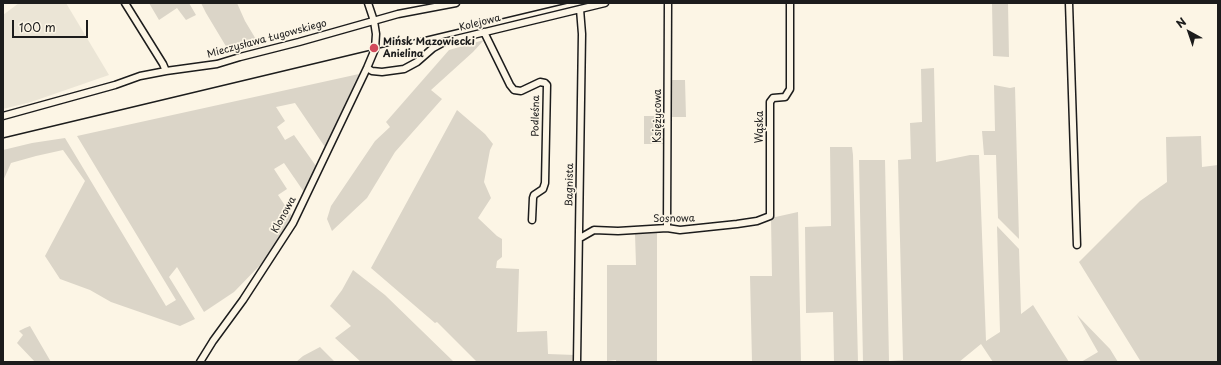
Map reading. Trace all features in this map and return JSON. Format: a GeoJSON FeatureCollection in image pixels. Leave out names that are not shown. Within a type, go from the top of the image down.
{"type":"FeatureCollection","features":[{"type":"Feature","properties":{"kind":"street"},"geometry":{"type":"LineString","coordinates":[[125,3],[166,71]]}},
{"type":"Feature","properties":{"kind":"street","name":"Klonowa"},"geometry":{"type":"LineString","coordinates":[[200,362],[213,341],[243,300],[293,223],[367,68],[375,48],[376,34],[374,21],[368,3]]}},
{"type":"Feature","properties":{"kind":"street","name":"Mieczysława Ługowskiego"},"geometry":{"type":"LineString","coordinates":[[3,116],[115,85],[140,76],[217,64],[398,14],[456,3]]}},
{"type":"Feature","properties":{"kind":"street","name":"Kolejowa"},"geometry":{"type":"LineString","coordinates":[[367,68],[372,71],[382,72],[404,69],[417,62],[438,45],[484,32],[605,3]]}},
{"type":"Feature","properties":{"kind":"street","name":"Księżycowa"},"geometry":{"type":"LineString","coordinates":[[667,228],[668,3]]}},
{"type":"Feature","properties":{"kind":"street","name":"Wąska"},"geometry":{"type":"LineString","coordinates":[[770,216],[770,102],[773,98],[784,97],[790,89],[790,3]]}},
{"type":"Feature","properties":{"kind":"street"},"geometry":{"type":"LineString","coordinates":[[1069,3],[1077,245]]}},
{"type":"Feature","properties":{"kind":"street","name":"Bagnista"},"geometry":{"type":"LineString","coordinates":[[577,362],[582,34],[580,9]]}},
{"type":"Feature","properties":{"kind":"street","name":"Podleśna"},"geometry":{"type":"LineString","coordinates":[[484,32],[510,85],[517,91],[521,91],[540,82],[547,84],[545,183],[543,189],[534,195],[532,220]]}},
{"type":"Feature","properties":{"kind":"street","name":"Sosnowa"},"geometry":{"type":"LineString","coordinates":[[580,238],[594,230],[618,231],[667,228],[680,230],[751,222],[770,216]]}},
{"type":"Feature","properties":{"kind":"shaded area"},"geometry":{"type":"Polygon","coordinates":[[[19,3],[66,3],[109,75],[31,102],[3,109],[3,15],[19,3]]]}},
{"type":"Feature","properties":{"kind":"shaded area"},"geometry":{"type":"Polygon","coordinates":[[[149,3],[189,3],[196,15],[186,20],[177,8],[159,20],[149,3]]]}},
{"type":"Feature","properties":{"kind":"shaded area"},"geometry":{"type":"Polygon","coordinates":[[[201,3],[237,3],[245,21],[260,46],[230,53],[201,3]]]}},
{"type":"Feature","properties":{"kind":"shaded area"},"geometry":{"type":"Polygon","coordinates":[[[992,3],[1008,3],[1009,57],[993,56],[992,3]]]}},
{"type":"Feature","properties":{"kind":"shaded area"},"geometry":{"type":"Polygon","coordinates":[[[484,40],[431,90],[442,99],[395,152],[367,198],[332,231],[327,219],[331,206],[375,141],[390,127],[386,122],[449,50],[484,40]]]}},
{"type":"Feature","properties":{"kind":"shaded area"},"geometry":{"type":"Polygon","coordinates":[[[934,68],[936,162],[970,155],[979,155],[986,341],[1000,332],[997,226],[1019,249],[1021,314],[1033,305],[1069,362],[993,362],[981,344],[959,362],[863,362],[859,160],[885,160],[889,361],[903,360],[898,160],[911,159],[910,123],[922,122],[921,69],[934,68]]]}},
{"type":"Feature","properties":{"kind":"shaded area"},"geometry":{"type":"Polygon","coordinates":[[[359,74],[325,147],[295,103],[276,107],[285,121],[277,127],[285,140],[294,135],[316,166],[304,192],[284,163],[274,169],[287,189],[278,195],[292,216],[267,258],[234,292],[204,312],[177,267],[169,277],[195,319],[180,326],[111,302],[90,290],[60,279],[45,256],[85,181],[63,150],[11,163],[3,181],[3,150],[32,143],[65,138],[166,306],[176,300],[77,136],[359,74]]]}},
{"type":"Feature","properties":{"kind":"shaded area"},"geometry":{"type":"Polygon","coordinates":[[[670,80],[685,80],[686,117],[670,117],[670,80]]]}},
{"type":"Feature","properties":{"kind":"shaded area"},"geometry":{"type":"Polygon","coordinates":[[[994,85],[1010,88],[1015,87],[1019,239],[998,218],[996,155],[984,155],[982,131],[995,131],[994,85]]]}},
{"type":"Feature","properties":{"kind":"shaded area"},"geometry":{"type":"Polygon","coordinates":[[[457,110],[485,134],[493,144],[490,150],[484,182],[491,198],[478,218],[502,239],[502,257],[497,261],[496,268],[519,269],[517,332],[547,331],[548,354],[575,355],[575,362],[477,362],[437,322],[435,323],[371,268],[457,110]]]}},
{"type":"Feature","properties":{"kind":"shaded area"},"geometry":{"type":"Polygon","coordinates":[[[644,116],[665,116],[665,144],[644,144],[644,116]]]}},
{"type":"Feature","properties":{"kind":"shaded area"},"geometry":{"type":"Polygon","coordinates":[[[1201,136],[1202,167],[1218,165],[1218,362],[1141,362],[1079,262],[1140,201],[1167,182],[1166,137],[1201,136]]]}},
{"type":"Feature","properties":{"kind":"shaded area"},"geometry":{"type":"Polygon","coordinates":[[[830,147],[852,147],[858,362],[834,362],[833,312],[806,313],[805,227],[831,226],[830,147]]]}},
{"type":"Feature","properties":{"kind":"shaded area"},"geometry":{"type":"Polygon","coordinates":[[[798,212],[801,362],[752,362],[750,276],[772,276],[771,218],[798,212]]]}},
{"type":"Feature","properties":{"kind":"shaded area"},"geometry":{"type":"Polygon","coordinates":[[[657,233],[657,362],[607,361],[607,265],[636,265],[635,234],[657,233]]]}},
{"type":"Feature","properties":{"kind":"shaded area"},"geometry":{"type":"Polygon","coordinates":[[[353,270],[385,295],[454,362],[361,362],[335,338],[351,326],[330,306],[342,290],[353,270]]]}},
{"type":"Feature","properties":{"kind":"shaded area"},"geometry":{"type":"Polygon","coordinates":[[[1077,315],[1110,349],[1118,362],[1081,362],[1098,352],[1077,315]]]}},
{"type":"Feature","properties":{"kind":"shaded area"},"geometry":{"type":"Polygon","coordinates":[[[30,326],[51,362],[35,362],[17,343],[23,335],[19,331],[30,326]]]}},
{"type":"Feature","properties":{"kind":"shaded area"},"geometry":{"type":"Polygon","coordinates":[[[320,347],[335,362],[296,362],[303,356],[320,347]]]}},
{"type":"Feature","properties":{"kind":"railway"},"geometry":{"type":"LineString","coordinates":[[3,138],[568,3]]}},
{"type":"Feature","properties":{"kind":"place","name":"Mińsk Mazowiecki Anielina"},"geometry":{"type":"Point","coordinates":[374,48]}}]}
